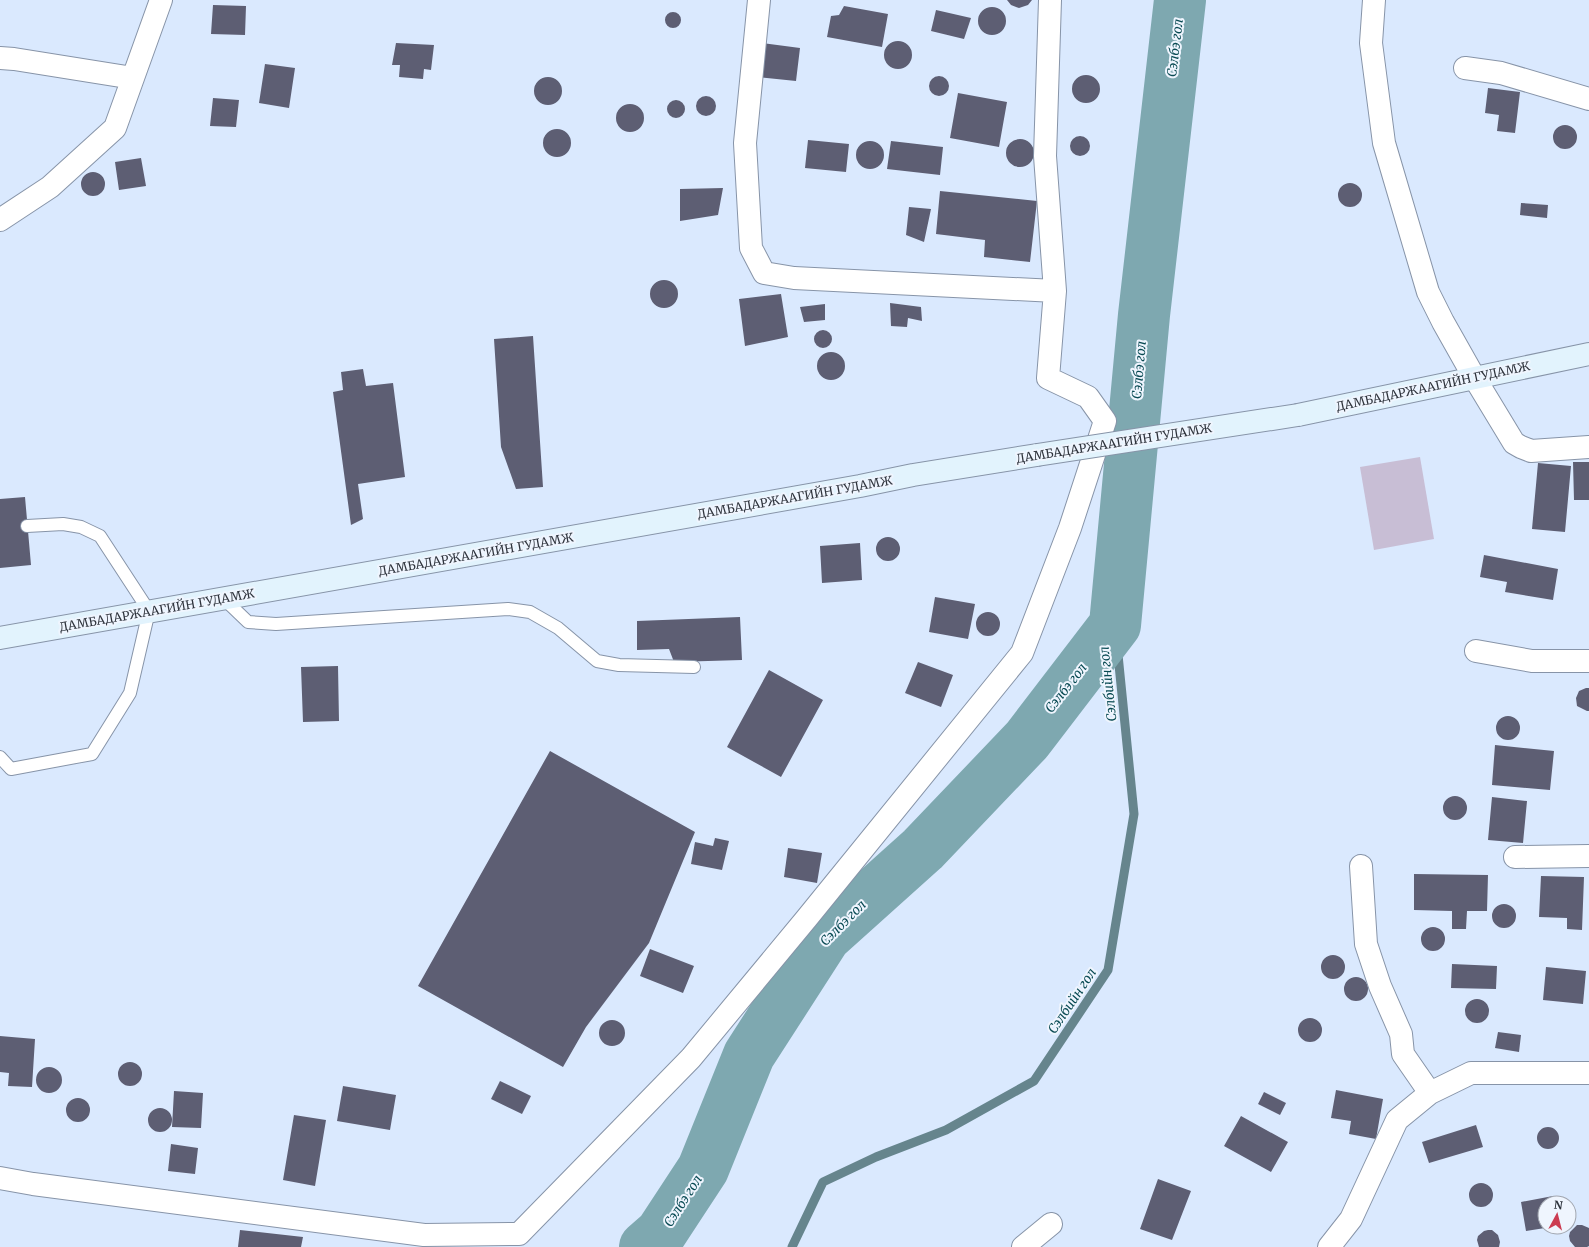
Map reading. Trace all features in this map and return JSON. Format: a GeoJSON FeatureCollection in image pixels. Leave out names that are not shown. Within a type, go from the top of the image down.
{"type":"FeatureCollection","features":[{"type":"Feature","properties":{"kind":"main road","name":"ДАМБАДАРЖААГИЙН ГУДАМЖ"},"geometry":{"type":"LineString","coordinates":[[0,638],[860,486],[913,475],[1298,415],[1589,354]]}},
{"type":"Feature","properties":{"kind":"street"},"geometry":{"type":"LineString","coordinates":[[0,220],[50,187],[115,128],[161,0]]}},
{"type":"Feature","properties":{"kind":"street"},"geometry":{"type":"LineString","coordinates":[[759,0],[745,143],[751,248],[764,273],[794,278],[1055,291]]}},
{"type":"Feature","properties":{"kind":"street"},"geometry":{"type":"LineString","coordinates":[[0,1178],[34,1184],[424,1235],[519,1234],[691,1058],[807,918],[1022,653],[1070,528],[1105,421],[1088,397],[1048,378],[1055,291],[1045,156],[1050,0]]}},
{"type":"Feature","properties":{"kind":"street"},"geometry":{"type":"LineString","coordinates":[[1374,0],[1371,43],[1384,143],[1428,292],[1474,377],[1514,443],[1531,451],[1589,447]]}},
{"type":"Feature","properties":{"kind":"street"},"geometry":{"type":"LineString","coordinates":[[0,58],[133,78]]}},
{"type":"Feature","properties":{"kind":"street"},"geometry":{"type":"LineString","coordinates":[[1465,68],[1501,73],[1589,99]]}},
{"type":"Feature","properties":{"kind":"street"},"geometry":{"type":"LineString","coordinates":[[1476,651],[1532,661],[1589,662]]}},
{"type":"Feature","properties":{"kind":"street"},"geometry":{"type":"LineString","coordinates":[[1514,857],[1589,856]]}},
{"type":"Feature","properties":{"kind":"street"},"geometry":{"type":"LineString","coordinates":[[1361,866],[1366,944],[1380,986],[1402,1034],[1403,1054],[1430,1093]]}},
{"type":"Feature","properties":{"kind":"street"},"geometry":{"type":"LineString","coordinates":[[1329,1247],[1351,1219],[1398,1120],[1430,1093],[1471,1073],[1589,1073]]}},
{"type":"Feature","properties":{"kind":"street"},"geometry":{"type":"LineString","coordinates":[[1023,1247],[1051,1224]]}},
{"type":"Feature","properties":{"kind":"lane"},"geometry":{"type":"LineString","coordinates":[[0,757],[11,769],[92,754],[130,692],[149,611],[100,536],[81,527],[63,524],[27,526]]}},
{"type":"Feature","properties":{"kind":"lane"},"geometry":{"type":"LineString","coordinates":[[222,598],[248,622],[276,624],[508,609],[530,612],[558,628],[597,661],[619,665],[694,667]]}},
{"type":"Feature","properties":{"kind":"shaded area"},"geometry":{"type":"Polygon","coordinates":[[[1420,457],[1434,539],[1374,550],[1360,467],[1420,457]]]}},
{"type":"Feature","properties":{"kind":"building"},"geometry":{"type":"Polygon","coordinates":[[[1007,0],[1032,0],[1028,5],[1019,8],[1011,5],[1007,0]]]}},
{"type":"Feature","properties":{"kind":"building"},"geometry":{"type":"Polygon","coordinates":[[[213,5],[246,6],[245,35],[211,34],[213,5]]]}},
{"type":"Feature","properties":{"kind":"building"},"geometry":{"type":"Polygon","coordinates":[[[844,6],[888,14],[882,47],[827,37],[831,16],[839,15],[844,6]]]}},
{"type":"Feature","properties":{"kind":"building"},"geometry":{"type":"Polygon","coordinates":[[[992,7],[1002,11],[1006,21],[1002,31],[992,35],[982,31],[978,21],[982,11],[992,7]]]}},
{"type":"Feature","properties":{"kind":"building"},"geometry":{"type":"Polygon","coordinates":[[[936,10],[971,18],[964,39],[931,31],[936,10]]]}},
{"type":"Feature","properties":{"kind":"building"},"geometry":{"type":"Polygon","coordinates":[[[673,12],[679,14],[681,20],[679,26],[673,28],[667,26],[665,20],[667,14],[673,12]]]}},
{"type":"Feature","properties":{"kind":"building"},"geometry":{"type":"Polygon","coordinates":[[[898,41],[908,45],[912,55],[908,65],[898,69],[888,65],[884,55],[888,45],[898,41]]]}},
{"type":"Feature","properties":{"kind":"building"},"geometry":{"type":"Polygon","coordinates":[[[396,43],[434,45],[431,70],[424,69],[423,79],[399,77],[400,65],[392,65],[396,43]]]}},
{"type":"Feature","properties":{"kind":"building"},"geometry":{"type":"Polygon","coordinates":[[[762,43],[800,48],[796,81],[758,77],[762,43]]]}},
{"type":"Feature","properties":{"kind":"building"},"geometry":{"type":"Polygon","coordinates":[[[265,64],[295,68],[289,108],[259,103],[265,64]]]}},
{"type":"Feature","properties":{"kind":"building"},"geometry":{"type":"Polygon","coordinates":[[[1086,75],[1096,79],[1100,89],[1096,99],[1086,103],[1076,99],[1072,89],[1076,79],[1086,75]]]}},
{"type":"Feature","properties":{"kind":"building"},"geometry":{"type":"Polygon","coordinates":[[[935,76],[943,76],[949,82],[949,90],[943,96],[935,96],[929,90],[929,82],[935,76]]]}},
{"type":"Feature","properties":{"kind":"building"},"geometry":{"type":"Polygon","coordinates":[[[548,77],[558,81],[562,91],[558,101],[548,105],[538,101],[534,91],[538,81],[548,77]]]}},
{"type":"Feature","properties":{"kind":"building"},"geometry":{"type":"Polygon","coordinates":[[[1488,88],[1520,92],[1515,133],[1497,131],[1499,115],[1485,113],[1488,88]]]}},
{"type":"Feature","properties":{"kind":"building"},"geometry":{"type":"Polygon","coordinates":[[[958,93],[1007,102],[999,147],[950,138],[958,93]]]}},
{"type":"Feature","properties":{"kind":"building"},"geometry":{"type":"Polygon","coordinates":[[[702,96],[710,96],[716,102],[716,110],[710,116],[702,116],[696,110],[696,102],[702,96]]]}},
{"type":"Feature","properties":{"kind":"building"},"geometry":{"type":"Polygon","coordinates":[[[213,98],[239,100],[236,127],[210,126],[213,98]]]}},
{"type":"Feature","properties":{"kind":"building"},"geometry":{"type":"Polygon","coordinates":[[[676,100],[682,103],[685,109],[682,115],[676,118],[670,115],[667,109],[670,103],[676,100]]]}},
{"type":"Feature","properties":{"kind":"building"},"geometry":{"type":"Polygon","coordinates":[[[630,104],[640,108],[644,118],[640,128],[630,132],[620,128],[616,118],[620,108],[630,104]]]}},
{"type":"Feature","properties":{"kind":"building"},"geometry":{"type":"Polygon","coordinates":[[[1565,125],[1570,126],[1576,132],[1576,142],[1570,148],[1565,149],[1560,148],[1554,142],[1553,137],[1554,132],[1560,126],[1565,125]]]}},
{"type":"Feature","properties":{"kind":"building"},"geometry":{"type":"Polygon","coordinates":[[[557,129],[567,133],[571,143],[567,153],[557,157],[547,153],[543,143],[547,133],[557,129]]]}},
{"type":"Feature","properties":{"kind":"building"},"geometry":{"type":"Polygon","coordinates":[[[1076,136],[1084,136],[1090,142],[1090,150],[1084,156],[1076,156],[1070,150],[1070,142],[1076,136]]]}},
{"type":"Feature","properties":{"kind":"building"},"geometry":{"type":"Polygon","coordinates":[[[1020,139],[1030,143],[1034,153],[1030,163],[1020,167],[1010,163],[1006,153],[1010,143],[1020,139]]]}},
{"type":"Feature","properties":{"kind":"building"},"geometry":{"type":"Polygon","coordinates":[[[808,140],[849,144],[846,172],[805,168],[808,140]]]}},
{"type":"Feature","properties":{"kind":"building"},"geometry":{"type":"Polygon","coordinates":[[[870,141],[880,145],[884,155],[880,165],[870,169],[860,165],[856,155],[860,145],[870,141]]]}},
{"type":"Feature","properties":{"kind":"building"},"geometry":{"type":"Polygon","coordinates":[[[891,141],[943,147],[940,175],[887,169],[891,141]]]}},
{"type":"Feature","properties":{"kind":"building"},"geometry":{"type":"Polygon","coordinates":[[[141,158],[146,186],[119,190],[115,162],[141,158]]]}},
{"type":"Feature","properties":{"kind":"building"},"geometry":{"type":"Polygon","coordinates":[[[93,172],[102,175],[105,184],[102,193],[93,196],[84,193],[81,184],[84,175],[93,172]]]}},
{"type":"Feature","properties":{"kind":"building"},"geometry":{"type":"Polygon","coordinates":[[[1350,183],[1355,184],[1361,190],[1361,200],[1355,206],[1350,207],[1345,206],[1339,200],[1338,195],[1339,190],[1345,184],[1350,183]]]}},
{"type":"Feature","properties":{"kind":"building"},"geometry":{"type":"Polygon","coordinates":[[[723,188],[718,215],[680,221],[680,189],[723,188]]]}},
{"type":"Feature","properties":{"kind":"building"},"geometry":{"type":"Polygon","coordinates":[[[940,191],[1037,201],[1030,262],[984,257],[985,240],[936,234],[940,191]]]}},
{"type":"Feature","properties":{"kind":"building"},"geometry":{"type":"Polygon","coordinates":[[[1521,203],[1548,205],[1547,218],[1520,215],[1521,203]]]}},
{"type":"Feature","properties":{"kind":"building"},"geometry":{"type":"Polygon","coordinates":[[[909,207],[931,209],[924,242],[906,235],[909,207]]]}},
{"type":"Feature","properties":{"kind":"building"},"geometry":{"type":"Polygon","coordinates":[[[664,280],[674,284],[678,294],[674,304],[664,308],[654,304],[650,294],[654,284],[664,280]]]}},
{"type":"Feature","properties":{"kind":"building"},"geometry":{"type":"Polygon","coordinates":[[[781,294],[788,337],[745,346],[739,299],[781,294]]]}},
{"type":"Feature","properties":{"kind":"building"},"geometry":{"type":"Polygon","coordinates":[[[890,303],[921,307],[922,321],[908,318],[907,327],[891,326],[890,303]]]}},
{"type":"Feature","properties":{"kind":"building"},"geometry":{"type":"Polygon","coordinates":[[[825,304],[825,320],[804,322],[800,307],[825,304]]]}},
{"type":"Feature","properties":{"kind":"building"},"geometry":{"type":"Polygon","coordinates":[[[823,330],[829,333],[832,339],[829,345],[823,348],[817,345],[814,339],[817,333],[823,330]]]}},
{"type":"Feature","properties":{"kind":"building"},"geometry":{"type":"Polygon","coordinates":[[[533,336],[543,487],[516,489],[501,447],[494,339],[533,336]]]}},
{"type":"Feature","properties":{"kind":"building"},"geometry":{"type":"Polygon","coordinates":[[[831,352],[841,356],[845,366],[841,376],[831,380],[821,376],[817,366],[821,356],[831,352]]]}},
{"type":"Feature","properties":{"kind":"building"},"geometry":{"type":"Polygon","coordinates":[[[363,369],[366,386],[393,383],[405,477],[358,484],[363,519],[351,525],[333,392],[343,390],[341,372],[363,369]]]}},
{"type":"Feature","properties":{"kind":"building"},"geometry":{"type":"Polygon","coordinates":[[[1573,462],[1589,462],[1589,500],[1574,500],[1573,462]]]}},
{"type":"Feature","properties":{"kind":"building"},"geometry":{"type":"Polygon","coordinates":[[[1538,463],[1571,466],[1565,532],[1532,529],[1538,463]]]}},
{"type":"Feature","properties":{"kind":"building"},"geometry":{"type":"Polygon","coordinates":[[[25,497],[31,565],[0,568],[0,499],[25,497]]]}},
{"type":"Feature","properties":{"kind":"building"},"geometry":{"type":"Polygon","coordinates":[[[883,537],[893,537],[900,544],[900,554],[893,561],[883,561],[876,554],[876,544],[883,537]]]}},
{"type":"Feature","properties":{"kind":"building"},"geometry":{"type":"Polygon","coordinates":[[[860,543],[862,580],[822,583],[820,546],[860,543]]]}},
{"type":"Feature","properties":{"kind":"building"},"geometry":{"type":"Polygon","coordinates":[[[1484,555],[1558,569],[1553,600],[1505,592],[1507,582],[1480,577],[1484,555]]]}},
{"type":"Feature","properties":{"kind":"building"},"geometry":{"type":"Polygon","coordinates":[[[935,597],[975,604],[968,639],[929,632],[935,597]]]}},
{"type":"Feature","properties":{"kind":"building"},"geometry":{"type":"Polygon","coordinates":[[[988,612],[996,616],[1000,624],[996,632],[988,636],[980,632],[976,624],[980,616],[988,612]]]}},
{"type":"Feature","properties":{"kind":"building"},"geometry":{"type":"Polygon","coordinates":[[[740,617],[742,660],[674,662],[669,649],[637,650],[637,621],[740,617]]]}},
{"type":"Feature","properties":{"kind":"building"},"geometry":{"type":"Polygon","coordinates":[[[918,662],[953,675],[941,707],[905,693],[918,662]]]}},
{"type":"Feature","properties":{"kind":"building"},"geometry":{"type":"Polygon","coordinates":[[[338,666],[339,721],[303,722],[301,667],[338,666]]]}},
{"type":"Feature","properties":{"kind":"building"},"geometry":{"type":"Polygon","coordinates":[[[769,670],[823,700],[781,777],[727,747],[769,670]]]}},
{"type":"Feature","properties":{"kind":"building"},"geometry":{"type":"Polygon","coordinates":[[[1589,688],[1589,711],[1577,706],[1576,698],[1579,691],[1589,688]]]}},
{"type":"Feature","properties":{"kind":"building"},"geometry":{"type":"Polygon","coordinates":[[[1508,716],[1513,717],[1519,723],[1519,733],[1513,739],[1508,740],[1503,739],[1497,733],[1496,728],[1497,723],[1503,717],[1508,716]]]}},
{"type":"Feature","properties":{"kind":"building"},"geometry":{"type":"Polygon","coordinates":[[[1495,745],[1554,751],[1550,790],[1492,785],[1495,745]]]}},
{"type":"Feature","properties":{"kind":"building"},"geometry":{"type":"Polygon","coordinates":[[[550,751],[695,832],[649,943],[586,1027],[563,1067],[418,986],[550,751]]]}},
{"type":"Feature","properties":{"kind":"building"},"geometry":{"type":"Polygon","coordinates":[[[1455,796],[1460,797],[1466,803],[1466,813],[1460,819],[1455,820],[1450,819],[1444,813],[1443,808],[1444,803],[1450,797],[1455,796]]]}},
{"type":"Feature","properties":{"kind":"building"},"geometry":{"type":"Polygon","coordinates":[[[1492,797],[1527,801],[1523,843],[1488,840],[1492,797]]]}},
{"type":"Feature","properties":{"kind":"building"},"geometry":{"type":"Polygon","coordinates":[[[715,838],[729,841],[722,870],[691,864],[695,842],[713,846],[715,838]]]}},
{"type":"Feature","properties":{"kind":"building"},"geometry":{"type":"Polygon","coordinates":[[[788,848],[822,853],[817,883],[784,877],[788,848]]]}},
{"type":"Feature","properties":{"kind":"building"},"geometry":{"type":"Polygon","coordinates":[[[1414,874],[1488,875],[1487,911],[1467,911],[1466,929],[1452,929],[1452,911],[1414,910],[1414,874]]]}},
{"type":"Feature","properties":{"kind":"building"},"geometry":{"type":"Polygon","coordinates":[[[1541,876],[1584,877],[1582,930],[1567,929],[1567,918],[1539,917],[1541,876]]]}},
{"type":"Feature","properties":{"kind":"building"},"geometry":{"type":"Polygon","coordinates":[[[1504,904],[1509,905],[1515,911],[1515,921],[1509,927],[1504,928],[1499,927],[1493,921],[1492,916],[1493,911],[1499,905],[1504,904]]]}},
{"type":"Feature","properties":{"kind":"building"},"geometry":{"type":"Polygon","coordinates":[[[1433,927],[1438,928],[1444,934],[1444,944],[1438,950],[1433,951],[1428,950],[1422,944],[1421,939],[1422,934],[1428,928],[1433,927]]]}},
{"type":"Feature","properties":{"kind":"building"},"geometry":{"type":"Polygon","coordinates":[[[650,949],[694,966],[683,993],[640,976],[650,949]]]}},
{"type":"Feature","properties":{"kind":"building"},"geometry":{"type":"Polygon","coordinates":[[[1333,955],[1338,956],[1344,962],[1344,972],[1338,978],[1333,979],[1328,978],[1322,972],[1321,967],[1322,962],[1328,956],[1333,955]]]}},
{"type":"Feature","properties":{"kind":"building"},"geometry":{"type":"Polygon","coordinates":[[[1452,964],[1497,966],[1496,989],[1451,988],[1452,964]]]}},
{"type":"Feature","properties":{"kind":"building"},"geometry":{"type":"Polygon","coordinates":[[[1546,967],[1586,971],[1583,1004],[1543,1000],[1546,967]]]}},
{"type":"Feature","properties":{"kind":"building"},"geometry":{"type":"Polygon","coordinates":[[[1356,977],[1361,978],[1367,984],[1367,994],[1361,1000],[1356,1001],[1351,1000],[1345,994],[1344,989],[1345,984],[1351,978],[1356,977]]]}},
{"type":"Feature","properties":{"kind":"building"},"geometry":{"type":"Polygon","coordinates":[[[1477,999],[1482,1000],[1488,1006],[1488,1016],[1482,1022],[1477,1023],[1472,1022],[1466,1016],[1465,1011],[1466,1006],[1472,1000],[1477,999]]]}},
{"type":"Feature","properties":{"kind":"building"},"geometry":{"type":"Polygon","coordinates":[[[1310,1018],[1315,1019],[1321,1025],[1321,1035],[1315,1041],[1310,1042],[1305,1041],[1299,1035],[1298,1030],[1299,1025],[1305,1019],[1310,1018]]]}},
{"type":"Feature","properties":{"kind":"building"},"geometry":{"type":"Polygon","coordinates":[[[612,1020],[621,1024],[625,1033],[621,1042],[612,1046],[603,1042],[599,1033],[603,1024],[612,1020]]]}},
{"type":"Feature","properties":{"kind":"building"},"geometry":{"type":"Polygon","coordinates":[[[1498,1032],[1521,1035],[1519,1052],[1495,1048],[1498,1032]]]}},
{"type":"Feature","properties":{"kind":"building"},"geometry":{"type":"Polygon","coordinates":[[[0,1036],[35,1039],[32,1087],[8,1086],[9,1073],[0,1072],[0,1036]]]}},
{"type":"Feature","properties":{"kind":"building"},"geometry":{"type":"Polygon","coordinates":[[[130,1062],[139,1065],[142,1074],[139,1083],[130,1086],[121,1083],[118,1074],[121,1065],[130,1062]]]}},
{"type":"Feature","properties":{"kind":"building"},"geometry":{"type":"Polygon","coordinates":[[[49,1067],[58,1071],[62,1080],[58,1089],[49,1093],[40,1089],[36,1080],[40,1071],[49,1067]]]}},
{"type":"Feature","properties":{"kind":"building"},"geometry":{"type":"Polygon","coordinates":[[[500,1081],[531,1096],[522,1114],[491,1099],[500,1081]]]}},
{"type":"Feature","properties":{"kind":"building"},"geometry":{"type":"Polygon","coordinates":[[[343,1086],[396,1095],[390,1130],[337,1121],[343,1086]]]}},
{"type":"Feature","properties":{"kind":"building"},"geometry":{"type":"Polygon","coordinates":[[[1336,1090],[1383,1099],[1376,1139],[1349,1134],[1351,1121],[1331,1118],[1336,1090]]]}},
{"type":"Feature","properties":{"kind":"building"},"geometry":{"type":"Polygon","coordinates":[[[174,1091],[203,1093],[201,1128],[172,1127],[174,1091]]]}},
{"type":"Feature","properties":{"kind":"building"},"geometry":{"type":"Polygon","coordinates":[[[1264,1092],[1286,1103],[1280,1115],[1258,1104],[1264,1092]]]}},
{"type":"Feature","properties":{"kind":"building"},"geometry":{"type":"Polygon","coordinates":[[[78,1098],[83,1099],[89,1105],[89,1115],[83,1121],[78,1122],[73,1121],[67,1115],[66,1110],[67,1105],[73,1099],[78,1098]]]}},
{"type":"Feature","properties":{"kind":"building"},"geometry":{"type":"Polygon","coordinates":[[[160,1108],[165,1109],[171,1115],[171,1125],[165,1131],[160,1132],[155,1131],[149,1125],[148,1120],[149,1115],[155,1109],[160,1108]]]}},
{"type":"Feature","properties":{"kind":"building"},"geometry":{"type":"Polygon","coordinates":[[[294,1115],[326,1120],[315,1186],[283,1180],[294,1115]]]}},
{"type":"Feature","properties":{"kind":"building"},"geometry":{"type":"Polygon","coordinates":[[[1241,1116],[1288,1142],[1271,1172],[1224,1146],[1241,1116]]]}},
{"type":"Feature","properties":{"kind":"building"},"geometry":{"type":"Polygon","coordinates":[[[1476,1125],[1483,1147],[1429,1163],[1422,1142],[1476,1125]]]}},
{"type":"Feature","properties":{"kind":"building"},"geometry":{"type":"Polygon","coordinates":[[[1544,1127],[1552,1127],[1559,1134],[1559,1142],[1552,1149],[1544,1149],[1537,1142],[1537,1134],[1544,1127]]]}},
{"type":"Feature","properties":{"kind":"building"},"geometry":{"type":"Polygon","coordinates":[[[171,1144],[198,1148],[195,1174],[168,1171],[171,1144]]]}},
{"type":"Feature","properties":{"kind":"building"},"geometry":{"type":"Polygon","coordinates":[[[1158,1179],[1191,1191],[1172,1240],[1140,1229],[1158,1179]]]}},
{"type":"Feature","properties":{"kind":"building"},"geometry":{"type":"Polygon","coordinates":[[[1481,1183],[1486,1184],[1492,1190],[1492,1200],[1486,1206],[1481,1207],[1476,1206],[1470,1200],[1469,1195],[1470,1190],[1476,1184],[1481,1183]]]}},
{"type":"Feature","properties":{"kind":"building"},"geometry":{"type":"Polygon","coordinates":[[[1537,1199],[1537,1229],[1526,1231],[1521,1202],[1537,1199]]]}},
{"type":"Feature","properties":{"kind":"building"},"geometry":{"type":"Polygon","coordinates":[[[1577,1225],[1582,1225],[1589,1228],[1589,1246],[1575,1247],[1570,1241],[1569,1236],[1577,1235],[1577,1225]]]}},
{"type":"Feature","properties":{"kind":"building"},"geometry":{"type":"Polygon","coordinates":[[[240,1230],[303,1237],[301,1247],[238,1247],[240,1230]]]}},
{"type":"Feature","properties":{"kind":"building"},"geometry":{"type":"Polygon","coordinates":[[[1492,1230],[1498,1235],[1500,1242],[1499,1247],[1479,1247],[1477,1240],[1478,1236],[1484,1231],[1492,1230]]]}},
{"type":"Feature","properties":{"kind":"waterway","name":"Сэлбэ гол"},"geometry":{"type":"LineString","coordinates":[[645,1247],[661,1233],[703,1169],[749,1055],[825,937],[923,849],[1027,740],[1115,625],[1144,315],[1180,0]]}},
{"type":"Feature","properties":{"kind":"waterway","name":"Сэлбийн гол"},"geometry":{"type":"LineString","coordinates":[[792,1247],[823,1182],[876,1157],[946,1130],[1034,1081],[1108,970],[1134,814],[1115,625]]}}]}
